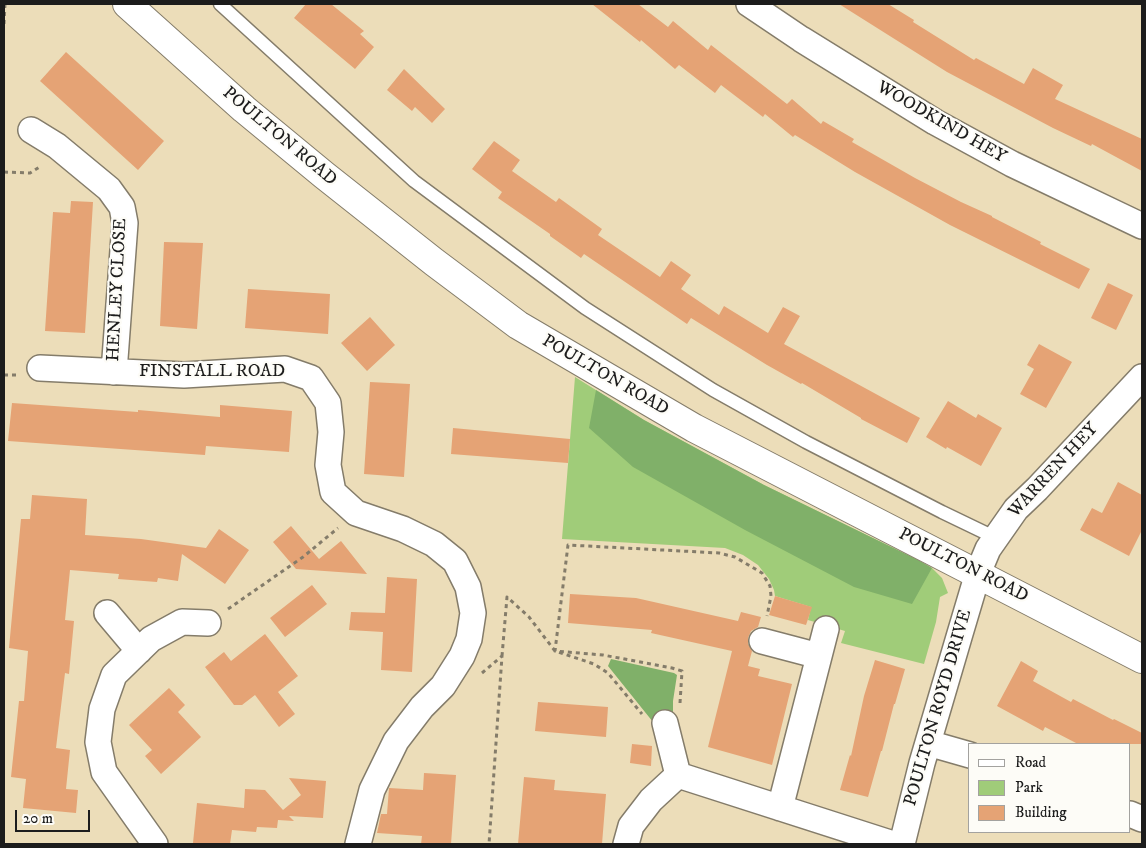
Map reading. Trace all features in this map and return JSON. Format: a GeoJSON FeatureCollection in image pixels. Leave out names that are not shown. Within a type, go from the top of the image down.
{"type":"FeatureCollection","features":[{"type":"Feature","properties":{"kind":"street","name":"POULTON ROAD"},"geometry":{"type":"LineString","coordinates":[[127,4],[259,122],[434,262],[518,325],[694,428],[1142,659]]}},
{"type":"Feature","properties":{"kind":"street","name":"WOODKIND HEY"},"geometry":{"type":"LineString","coordinates":[[749,4],[801,39],[935,122],[1012,164],[1142,226]]}},
{"type":"Feature","properties":{"kind":"street","name":"HENLEY CLOSE"},"geometry":{"type":"LineString","coordinates":[[31,130],[51,154],[109,189],[122,206],[125,223],[114,372]]}},
{"type":"Feature","properties":{"kind":"street","name":"FINSTALL ROAD"},"geometry":{"type":"LineString","coordinates":[[40,368],[184,375],[285,369],[311,378],[328,403],[331,432],[328,465],[333,492],[356,514],[403,529],[434,544],[454,561],[468,587],[473,613],[469,639],[462,656],[444,686],[422,707],[396,741],[372,790],[358,844]]}},
{"type":"Feature","properties":{"kind":"street","name":"WARREN HEY"},"geometry":{"type":"LineString","coordinates":[[978,573],[988,548],[1016,509],[1142,377]]}},
{"type":"Feature","properties":{"kind":"street","name":"POULTON ROYD DRIVE"},"geometry":{"type":"LineString","coordinates":[[902,844],[928,743],[978,573]]}},
{"type":"Feature","properties":{"kind":"street"},"geometry":{"type":"LineString","coordinates":[[107,613],[139,650]]}},
{"type":"Feature","properties":{"kind":"street"},"geometry":{"type":"LineString","coordinates":[[155,844],[104,772],[98,742],[102,709],[114,675],[151,640],[182,622],[208,623]]}},
{"type":"Feature","properties":{"kind":"street"},"geometry":{"type":"LineString","coordinates":[[780,808],[826,629]]}},
{"type":"Feature","properties":{"kind":"street"},"geometry":{"type":"LineString","coordinates":[[762,641],[819,656]]}},
{"type":"Feature","properties":{"kind":"street"},"geometry":{"type":"LineString","coordinates":[[665,723],[678,775]]}},
{"type":"Feature","properties":{"kind":"street"},"geometry":{"type":"LineString","coordinates":[[928,743],[968,754]]}},
{"type":"Feature","properties":{"kind":"street"},"geometry":{"type":"LineString","coordinates":[[678,775],[893,844]]}},
{"type":"Feature","properties":{"kind":"street"},"geometry":{"type":"LineString","coordinates":[[626,844],[631,826],[651,800],[678,775]]}},
{"type":"Feature","properties":{"kind":"lane"},"geometry":{"type":"LineString","coordinates":[[220,4],[414,181],[584,308],[713,390],[806,442],[996,538]]}},
{"type":"Feature","properties":{"kind":"path"},"geometry":{"type":"LineString","coordinates":[[4,24],[5,4]]}},
{"type":"Feature","properties":{"kind":"path"},"geometry":{"type":"LineString","coordinates":[[4,172],[30,173],[51,154]]}},
{"type":"Feature","properties":{"kind":"path"},"geometry":{"type":"LineString","coordinates":[[208,623],[303,557],[356,514]]}},
{"type":"Feature","properties":{"kind":"path"},"geometry":{"type":"LineString","coordinates":[[555,651],[568,545],[719,553],[735,556],[762,573],[770,586],[771,596],[767,616]]}},
{"type":"Feature","properties":{"kind":"path"},"geometry":{"type":"LineString","coordinates":[[489,844],[507,597],[529,617],[555,651],[594,664],[608,673],[653,728],[679,720],[682,671],[603,655],[555,651]]}},
{"type":"Feature","properties":{"kind":"path"},"geometry":{"type":"LineString","coordinates":[[449,677],[463,689],[502,656]]}},
{"type":"Feature","properties":{"kind":"green space"},"geometry":{"type":"Polygon","coordinates":[[[575,377],[644,420],[764,485],[932,568],[942,578],[948,593],[940,597],[936,622],[924,664],[841,643],[845,631],[808,620],[811,607],[775,596],[769,579],[758,565],[743,555],[725,548],[562,539],[575,377]]]}},
{"type":"Feature","properties":{"kind":"green space"},"geometry":{"type":"Polygon","coordinates":[[[596,390],[644,420],[764,485],[932,568],[912,604],[854,587],[745,530],[633,467],[589,428],[596,390]]]}},
{"type":"Feature","properties":{"kind":"green space"},"geometry":{"type":"Polygon","coordinates":[[[611,659],[677,675],[673,701],[673,718],[653,722],[608,666],[611,659]]]}},
{"type":"Feature","properties":{"kind":"building"},"geometry":{"type":"Polygon","coordinates":[[[306,4],[331,4],[364,31],[360,34],[374,47],[355,69],[294,18],[306,4]]]}},
{"type":"Feature","properties":{"kind":"building"},"geometry":{"type":"Polygon","coordinates":[[[592,4],[638,4],[668,27],[673,21],[708,50],[711,45],[787,104],[792,99],[821,124],[823,121],[854,139],[852,142],[915,178],[992,216],[1041,242],[1040,244],[1090,269],[1079,289],[950,225],[855,172],[795,135],[793,137],[765,114],[763,117],[721,85],[715,93],[679,65],[675,69],[641,40],[640,42],[592,4]]]}},
{"type":"Feature","properties":{"kind":"building"},"geometry":{"type":"Polygon","coordinates":[[[839,4],[888,4],[974,60],[976,58],[1024,84],[1033,68],[1063,85],[1055,99],[1142,139],[1142,171],[1092,144],[1091,146],[1053,128],[947,72],[839,4]]]}},
{"type":"Feature","properties":{"kind":"building"},"geometry":{"type":"Polygon","coordinates":[[[66,52],[164,141],[138,170],[40,81],[66,52]]]}},
{"type":"Feature","properties":{"kind":"building"},"geometry":{"type":"Polygon","coordinates":[[[404,69],[445,109],[432,123],[415,107],[412,111],[387,90],[404,69]]]}},
{"type":"Feature","properties":{"kind":"building"},"geometry":{"type":"Polygon","coordinates":[[[494,141],[520,160],[512,171],[556,202],[559,198],[602,229],[598,235],[660,277],[671,261],[691,275],[681,289],[719,315],[724,306],[768,333],[783,307],[800,316],[784,344],[920,418],[907,443],[767,365],[691,318],[687,324],[584,254],[581,258],[498,198],[502,192],[472,169],[494,141]]]}},
{"type":"Feature","properties":{"kind":"building"},"geometry":{"type":"Polygon","coordinates":[[[71,201],[93,202],[85,333],[45,331],[53,212],[70,213],[71,201]]]}},
{"type":"Feature","properties":{"kind":"building"},"geometry":{"type":"Polygon","coordinates":[[[164,242],[203,243],[197,329],[160,326],[164,242]]]}},
{"type":"Feature","properties":{"kind":"building"},"geometry":{"type":"Polygon","coordinates":[[[1108,283],[1133,295],[1116,330],[1091,318],[1108,283]]]}},
{"type":"Feature","properties":{"kind":"building"},"geometry":{"type":"Polygon","coordinates":[[[248,289],[330,294],[328,334],[245,328],[248,289]]]}},
{"type":"Feature","properties":{"kind":"building"},"geometry":{"type":"Polygon","coordinates":[[[370,317],[395,345],[367,371],[341,343],[370,317]]]}},
{"type":"Feature","properties":{"kind":"building"},"geometry":{"type":"Polygon","coordinates":[[[1039,344],[1072,362],[1046,408],[1020,394],[1034,369],[1027,365],[1039,344]]]}},
{"type":"Feature","properties":{"kind":"building"},"geometry":{"type":"Polygon","coordinates":[[[370,382],[410,384],[404,477],[364,474],[370,382]]]}},
{"type":"Feature","properties":{"kind":"building"},"geometry":{"type":"Polygon","coordinates":[[[948,401],[976,418],[978,414],[1002,428],[981,466],[926,437],[948,401]]]}},
{"type":"Feature","properties":{"kind":"building"},"geometry":{"type":"Polygon","coordinates":[[[12,403],[220,417],[220,405],[292,411],[289,452],[206,446],[205,455],[8,441],[12,403]]]}},
{"type":"Feature","properties":{"kind":"building"},"geometry":{"type":"Polygon","coordinates":[[[453,428],[570,439],[568,463],[451,454],[453,428]]]}},
{"type":"Feature","properties":{"kind":"building"},"geometry":{"type":"Polygon","coordinates":[[[1118,482],[1142,495],[1142,530],[1129,556],[1080,530],[1092,508],[1102,513],[1118,482]]]}},
{"type":"Feature","properties":{"kind":"building"},"geometry":{"type":"Polygon","coordinates":[[[32,495],[87,499],[85,535],[141,539],[206,548],[219,529],[249,550],[225,584],[182,554],[178,581],[158,578],[157,582],[118,579],[119,574],[70,570],[65,620],[74,621],[69,674],[65,673],[56,748],[70,750],[66,789],[78,790],[76,813],[23,808],[26,779],[11,777],[19,701],[24,701],[28,651],[9,648],[21,519],[30,519],[32,495]]]}},
{"type":"Feature","properties":{"kind":"building"},"geometry":{"type":"Polygon","coordinates":[[[291,526],[319,559],[341,541],[367,574],[296,569],[273,542],[291,526]]]}},
{"type":"Feature","properties":{"kind":"building"},"geometry":{"type":"Polygon","coordinates":[[[387,577],[417,579],[412,672],[381,670],[383,632],[349,630],[351,612],[385,613],[387,577]]]}},
{"type":"Feature","properties":{"kind":"building"},"geometry":{"type":"Polygon","coordinates":[[[312,585],[327,604],[285,637],[270,618],[312,585]]]}},
{"type":"Feature","properties":{"kind":"building"},"geometry":{"type":"Polygon","coordinates":[[[570,594],[636,598],[738,621],[741,612],[761,617],[758,627],[751,631],[748,638],[748,644],[752,651],[748,666],[760,669],[758,676],[792,684],[772,765],[708,747],[732,651],[651,633],[652,630],[568,623],[570,594]]]}},
{"type":"Feature","properties":{"kind":"building"},"geometry":{"type":"Polygon","coordinates":[[[775,596],[812,607],[806,625],[769,615],[775,596]]]}},
{"type":"Feature","properties":{"kind":"building"},"geometry":{"type":"Polygon","coordinates":[[[265,634],[298,676],[278,692],[295,714],[279,727],[255,695],[242,705],[234,705],[205,667],[224,652],[231,661],[265,634]]]}},
{"type":"Feature","properties":{"kind":"building"},"geometry":{"type":"Polygon","coordinates":[[[875,660],[905,669],[868,797],[840,790],[851,756],[864,696],[875,660]]]}},
{"type":"Feature","properties":{"kind":"building"},"geometry":{"type":"Polygon","coordinates":[[[1021,661],[1038,671],[1033,681],[1071,702],[1073,699],[1142,733],[1142,744],[1076,743],[1045,727],[1043,731],[997,706],[1021,661]]]}},
{"type":"Feature","properties":{"kind":"building"},"geometry":{"type":"Polygon","coordinates":[[[169,688],[185,705],[178,712],[201,737],[161,774],[145,756],[152,750],[129,725],[169,688]]]}},
{"type":"Feature","properties":{"kind":"building"},"geometry":{"type":"Polygon","coordinates":[[[538,702],[608,707],[606,737],[535,731],[538,702]]]}},
{"type":"Feature","properties":{"kind":"building"},"geometry":{"type":"Polygon","coordinates":[[[632,744],[652,746],[651,766],[630,763],[632,744]]]}},
{"type":"Feature","properties":{"kind":"building"},"geometry":{"type":"Polygon","coordinates":[[[424,773],[456,775],[451,844],[421,844],[422,836],[377,833],[381,814],[387,814],[389,788],[423,790],[424,773]]]}},
{"type":"Feature","properties":{"kind":"building"},"geometry":{"type":"Polygon","coordinates":[[[524,777],[555,780],[554,790],[606,794],[602,844],[518,844],[524,777]]]}},
{"type":"Feature","properties":{"kind":"building"},"geometry":{"type":"Polygon","coordinates":[[[289,778],[326,781],[323,818],[289,816],[294,821],[278,820],[277,828],[257,827],[256,832],[232,830],[230,844],[193,843],[197,803],[244,808],[245,789],[265,790],[283,810],[301,795],[289,778]]]}}]}
